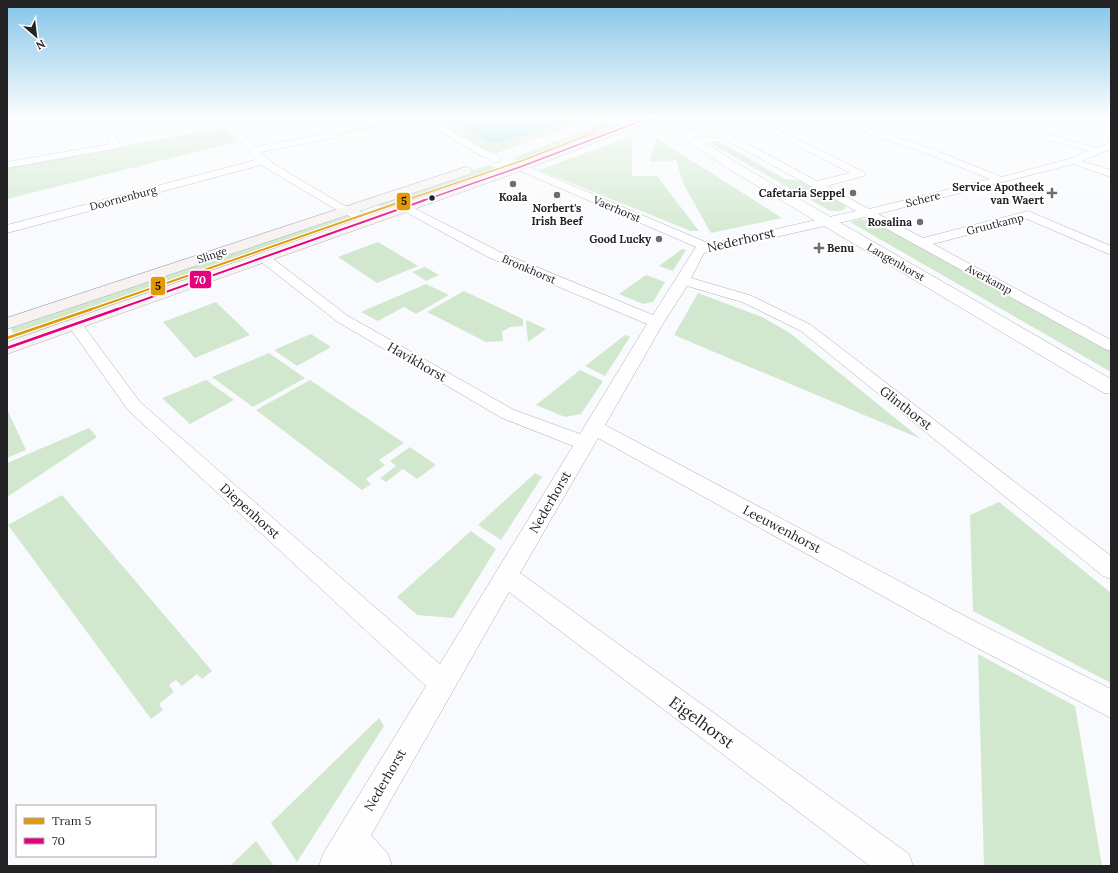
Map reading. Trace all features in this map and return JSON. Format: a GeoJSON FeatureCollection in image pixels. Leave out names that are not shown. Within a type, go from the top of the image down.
{"type":"FeatureCollection","features":[{"type":"Feature","properties":{"kind":"main road","name":"Slinge"},"geometry":{"type":"LineString","coordinates":[[7,324],[497,159]]}},
{"type":"Feature","properties":{"kind":"main road","name":"Slinge"},"geometry":{"type":"LineString","coordinates":[[7,348],[406,208],[523,169],[547,159]]}},
{"type":"Feature","properties":{"kind":"street"},"geometry":{"type":"LineString","coordinates":[[7,165],[43,159]]}},
{"type":"Feature","properties":{"kind":"street","name":"Langenhorst"},"geometry":{"type":"LineString","coordinates":[[722,159],[1111,388]]}},
{"type":"Feature","properties":{"kind":"street"},"geometry":{"type":"LineString","coordinates":[[768,159],[867,213]]}},
{"type":"Feature","properties":{"kind":"street"},"geometry":{"type":"LineString","coordinates":[[816,185],[860,174],[830,159]]}},
{"type":"Feature","properties":{"kind":"street"},"geometry":{"type":"LineString","coordinates":[[948,159],[1001,180]]}},
{"type":"Feature","properties":{"kind":"street","name":"Schere"},"geometry":{"type":"LineString","coordinates":[[826,221],[867,213],[1001,180],[1079,159]]}},
{"type":"Feature","properties":{"kind":"street"},"geometry":{"type":"LineString","coordinates":[[263,161],[339,207],[370,221]]}},
{"type":"Feature","properties":{"kind":"street","name":"Doornenburg"},"geometry":{"type":"LineString","coordinates":[[7,229],[263,161]]}},
{"type":"Feature","properties":{"kind":"street"},"geometry":{"type":"LineString","coordinates":[[1073,161],[1111,174]]}},
{"type":"Feature","properties":{"kind":"street","name":"Vaerhorst"},"geometry":{"type":"LineString","coordinates":[[523,169],[707,247]]}},
{"type":"Feature","properties":{"kind":"street","name":"Bronkhorst"},"geometry":{"type":"LineString","coordinates":[[406,208],[493,254],[656,322]]}},
{"type":"Feature","properties":{"kind":"street","name":"Averkamp"},"geometry":{"type":"LineString","coordinates":[[867,213],[1111,346]]}},
{"type":"Feature","properties":{"kind":"street","name":"Gruutkamp"},"geometry":{"type":"LineString","coordinates":[[920,243],[1028,215],[1111,251]]}},
{"type":"Feature","properties":{"kind":"street","name":"Nederhorst"},"geometry":{"type":"LineString","coordinates":[[335,866],[442,682],[507,577],[656,322],[683,280],[699,250],[826,221]]}},
{"type":"Feature","properties":{"kind":"street","name":"Havikhorst"},"geometry":{"type":"LineString","coordinates":[[263,258],[343,318],[508,414],[590,436]]}},
{"type":"Feature","properties":{"kind":"street","name":"Glinthorst"},"geometry":{"type":"LineString","coordinates":[[683,280],[747,299],[806,328],[1111,569]]}},
{"type":"Feature","properties":{"kind":"street","name":"Diepenhorst"},"geometry":{"type":"LineString","coordinates":[[75,324],[134,406],[442,682]]}},
{"type":"Feature","properties":{"kind":"street","name":"Leeuwenhorst"},"geometry":{"type":"LineString","coordinates":[[590,436],[1111,704]]}},
{"type":"Feature","properties":{"kind":"street","name":"Eigelhorst"},"geometry":{"type":"LineString","coordinates":[[507,577],[898,866]]}},
{"type":"Feature","properties":{"kind":"street"},"geometry":{"type":"LineString","coordinates":[[352,838],[376,866]]}},
{"type":"Feature","properties":{"kind":"green space"},"geometry":{"type":"Polygon","coordinates":[[[53,159],[169,159],[7,199],[7,167],[53,159]]]}},
{"type":"Feature","properties":{"kind":"green space"},"geometry":{"type":"Polygon","coordinates":[[[514,159],[531,159],[525,161],[517,161],[514,159]]]}},
{"type":"Feature","properties":{"kind":"green space"},"geometry":{"type":"Polygon","coordinates":[[[570,159],[632,159],[632,176],[657,176],[699,231],[691,231],[539,170],[570,159]]]}},
{"type":"Feature","properties":{"kind":"green space"},"geometry":{"type":"Polygon","coordinates":[[[651,159],[689,159],[782,218],[711,233],[683,183],[676,160],[650,162],[651,159]]]}},
{"type":"Feature","properties":{"kind":"green space"},"geometry":{"type":"Polygon","coordinates":[[[738,159],[749,159],[785,179],[801,181],[843,204],[846,208],[841,211],[830,211],[738,159]]]}},
{"type":"Feature","properties":{"kind":"green space"},"geometry":{"type":"Polygon","coordinates":[[[489,165],[505,171],[389,212],[375,203],[489,165]]]}},
{"type":"Feature","properties":{"kind":"green space"},"geometry":{"type":"Polygon","coordinates":[[[339,215],[349,216],[355,219],[353,224],[17,342],[10,326],[339,215]]]}},
{"type":"Feature","properties":{"kind":"green space"},"geometry":{"type":"Polygon","coordinates":[[[860,219],[875,221],[1111,351],[1111,372],[850,222],[860,219]]]}},
{"type":"Feature","properties":{"kind":"green space"},"geometry":{"type":"Polygon","coordinates":[[[378,242],[418,266],[377,283],[338,257],[378,242]]]}},
{"type":"Feature","properties":{"kind":"green space"},"geometry":{"type":"Polygon","coordinates":[[[682,249],[686,250],[673,271],[659,266],[682,249]]]}},
{"type":"Feature","properties":{"kind":"green space"},"geometry":{"type":"Polygon","coordinates":[[[425,267],[439,275],[426,281],[412,272],[425,267]]]}},
{"type":"Feature","properties":{"kind":"green space"},"geometry":{"type":"Polygon","coordinates":[[[646,275],[665,282],[653,302],[643,304],[619,294],[646,275]]]}},
{"type":"Feature","properties":{"kind":"green space"},"geometry":{"type":"Polygon","coordinates":[[[426,284],[449,295],[416,314],[404,307],[378,321],[361,312],[426,284]]]}},
{"type":"Feature","properties":{"kind":"green space"},"geometry":{"type":"Polygon","coordinates":[[[464,291],[523,319],[523,326],[510,327],[502,332],[503,341],[486,342],[427,312],[464,291]]]}},
{"type":"Feature","properties":{"kind":"green space"},"geometry":{"type":"Polygon","coordinates":[[[698,293],[762,317],[790,333],[921,439],[674,335],[698,293]]]}},
{"type":"Feature","properties":{"kind":"green space"},"geometry":{"type":"Polygon","coordinates":[[[216,302],[250,335],[195,358],[163,322],[216,302]]]}},
{"type":"Feature","properties":{"kind":"green space"},"geometry":{"type":"Polygon","coordinates":[[[526,320],[546,329],[528,342],[526,320]]]}},
{"type":"Feature","properties":{"kind":"green space"},"geometry":{"type":"Polygon","coordinates":[[[311,334],[331,347],[297,366],[274,350],[311,334]]]}},
{"type":"Feature","properties":{"kind":"green space"},"geometry":{"type":"Polygon","coordinates":[[[625,335],[630,337],[605,376],[585,366],[625,335]]]}},
{"type":"Feature","properties":{"kind":"green space"},"geometry":{"type":"Polygon","coordinates":[[[269,353],[305,378],[253,407],[212,377],[269,353]]]}},
{"type":"Feature","properties":{"kind":"green space"},"geometry":{"type":"Polygon","coordinates":[[[580,370],[603,381],[581,414],[565,417],[536,405],[580,370]]]}},
{"type":"Feature","properties":{"kind":"green space"},"geometry":{"type":"Polygon","coordinates":[[[206,380],[234,400],[190,424],[162,398],[206,380]]]}},
{"type":"Feature","properties":{"kind":"green space"},"geometry":{"type":"Polygon","coordinates":[[[310,380],[404,443],[379,460],[385,465],[366,479],[371,484],[362,490],[256,410],[310,380]]]}},
{"type":"Feature","properties":{"kind":"green space"},"geometry":{"type":"Polygon","coordinates":[[[7,409],[26,450],[7,458],[7,409]]]}},
{"type":"Feature","properties":{"kind":"green space"},"geometry":{"type":"Polygon","coordinates":[[[89,428],[97,437],[7,497],[7,463],[89,428]]]}},
{"type":"Feature","properties":{"kind":"green space"},"geometry":{"type":"Polygon","coordinates":[[[410,447],[436,465],[417,479],[403,469],[386,482],[380,478],[396,466],[390,461],[410,447]]]}},
{"type":"Feature","properties":{"kind":"green space"},"geometry":{"type":"Polygon","coordinates":[[[535,473],[542,477],[501,540],[478,525],[535,473]]]}},
{"type":"Feature","properties":{"kind":"green space"},"geometry":{"type":"Polygon","coordinates":[[[62,495],[212,671],[202,679],[197,674],[182,686],[176,680],[169,685],[174,692],[159,704],[163,710],[151,719],[8,525],[62,495]]]}},
{"type":"Feature","properties":{"kind":"green space"},"geometry":{"type":"Polygon","coordinates":[[[999,502],[1111,593],[1111,683],[973,611],[970,515],[999,502]]]}},
{"type":"Feature","properties":{"kind":"green space"},"geometry":{"type":"Polygon","coordinates":[[[471,531],[496,549],[453,618],[417,615],[397,597],[471,531]]]}},
{"type":"Feature","properties":{"kind":"green space"},"geometry":{"type":"Polygon","coordinates":[[[978,654],[1075,706],[1102,866],[984,866],[978,654]]]}},
{"type":"Feature","properties":{"kind":"green space"},"geometry":{"type":"Polygon","coordinates":[[[379,718],[384,726],[297,862],[271,823],[379,718]]]}},
{"type":"Feature","properties":{"kind":"green space"},"geometry":{"type":"Polygon","coordinates":[[[256,841],[274,866],[230,866],[256,841]]]}},
{"type":"Feature","properties":{"kind":"tram line","name":"5"},"geometry":{"type":"LineString","coordinates":[[7,338],[527,159]]}},
{"type":"Feature","properties":{"kind":"transit line","name":"70"},"geometry":{"type":"LineString","coordinates":[[7,348],[542,159]]}},
{"type":"Feature","properties":{"kind":"place","name":"Koala"},"geometry":{"type":"Point","coordinates":[513,184]}},
{"type":"Feature","properties":{"kind":"place","name":"Cafetaria Seppel"},"geometry":{"type":"Point","coordinates":[853,193]}},
{"type":"Feature","properties":{"kind":"place","name":"Service Apotheek van Waert"},"geometry":{"type":"Point","coordinates":[1052,193]}},
{"type":"Feature","properties":{"kind":"place","name":"Norbert's Irish Beef"},"geometry":{"type":"Point","coordinates":[557,195]}},
{"type":"Feature","properties":{"kind":"place","name":"Rosalina"},"geometry":{"type":"Point","coordinates":[920,222]}},
{"type":"Feature","properties":{"kind":"place","name":"Good Lucky"},"geometry":{"type":"Point","coordinates":[659,239]}},
{"type":"Feature","properties":{"kind":"place","name":"Benu"},"geometry":{"type":"Point","coordinates":[819,248]}}]}
